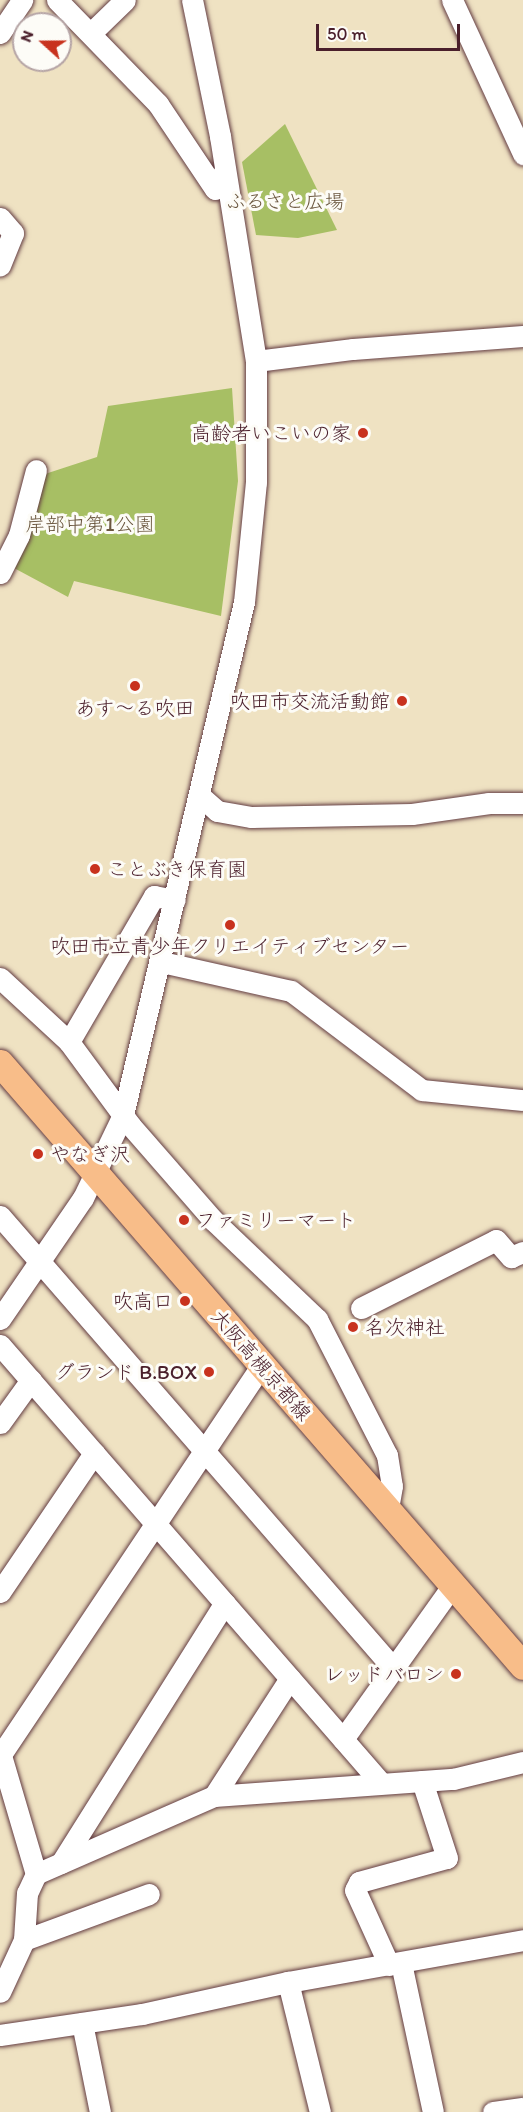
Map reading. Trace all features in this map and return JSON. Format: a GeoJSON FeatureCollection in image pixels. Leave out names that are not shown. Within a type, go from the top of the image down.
{"type":"FeatureCollection","features":[{"type":"Feature","properties":{"kind":"main road","name":"大阪高槻京都線"},"geometry":{"type":"LineString","coordinates":[[0,1063],[523,1666]]}},
{"type":"Feature","properties":{"kind":"street"},"geometry":{"type":"LineString","coordinates":[[0,33],[22,0]]}},
{"type":"Feature","properties":{"kind":"street"},"geometry":{"type":"LineString","coordinates":[[57,0],[158,104],[215,189],[225,170]]}},
{"type":"Feature","properties":{"kind":"street"},"geometry":{"type":"LineString","coordinates":[[91,33],[125,0]]}},
{"type":"Feature","properties":{"kind":"street"},"geometry":{"type":"LineString","coordinates":[[0,1319],[83,1198],[123,1115],[162,962],[244,602],[256,482],[256,361],[225,170],[192,0]]}},
{"type":"Feature","properties":{"kind":"street"},"geometry":{"type":"LineString","coordinates":[[452,0],[523,154]]}},
{"type":"Feature","properties":{"kind":"street"},"geometry":{"type":"LineString","coordinates":[[0,218],[13,233],[0,265]]}},
{"type":"Feature","properties":{"kind":"street"},"geometry":{"type":"LineString","coordinates":[[256,361],[387,345],[523,336]]}},
{"type":"Feature","properties":{"kind":"street"},"geometry":{"type":"LineString","coordinates":[[0,573],[19,535],[36,470]]}},
{"type":"Feature","properties":{"kind":"street"},"geometry":{"type":"LineString","coordinates":[[200,796],[217,811],[251,817],[412,813],[489,803],[523,803]]}},
{"type":"Feature","properties":{"kind":"street"},"geometry":{"type":"LineString","coordinates":[[69,1042],[154,896],[175,900]]}},
{"type":"Feature","properties":{"kind":"street"},"geometry":{"type":"LineString","coordinates":[[162,962],[291,991],[422,1090],[523,1100]]}},
{"type":"Feature","properties":{"kind":"street"},"geometry":{"type":"LineString","coordinates":[[0,978],[69,1042],[123,1115],[213,1220],[317,1319],[387,1455],[392,1486],[388,1509]]}},
{"type":"Feature","properties":{"kind":"street"},"geometry":{"type":"LineString","coordinates":[[0,1216],[393,1668]]}},
{"type":"Feature","properties":{"kind":"street"},"geometry":{"type":"LineString","coordinates":[[361,1308],[496,1240],[511,1257],[523,1252]]}},
{"type":"Feature","properties":{"kind":"street"},"geometry":{"type":"LineString","coordinates":[[0,1345],[381,1783]]}},
{"type":"Feature","properties":{"kind":"street"},"geometry":{"type":"LineString","coordinates":[[36,1874],[1,1754],[261,1366]]}},
{"type":"Feature","properties":{"kind":"street"},"geometry":{"type":"LineString","coordinates":[[0,1423],[31,1380]]}},
{"type":"Feature","properties":{"kind":"street"},"geometry":{"type":"LineString","coordinates":[[0,1592],[94,1453]]}},
{"type":"Feature","properties":{"kind":"street"},"geometry":{"type":"LineString","coordinates":[[343,1739],[452,1586]]}},
{"type":"Feature","properties":{"kind":"street"},"geometry":{"type":"LineString","coordinates":[[61,1863],[225,1603]]}},
{"type":"Feature","properties":{"kind":"street"},"geometry":{"type":"LineString","coordinates":[[214,1796],[290,1678]]}},
{"type":"Feature","properties":{"kind":"street"},"geometry":{"type":"LineString","coordinates":[[0,1992],[24,1940],[27,1893],[36,1874],[214,1796],[453,1779],[522,1767]]}},
{"type":"Feature","properties":{"kind":"street"},"geometry":{"type":"LineString","coordinates":[[422,1781],[447,1858],[359,1882],[355,1890],[395,1964],[433,2112]]}},
{"type":"Feature","properties":{"kind":"street"},"geometry":{"type":"LineString","coordinates":[[24,1940],[149,1893]]}},
{"type":"Feature","properties":{"kind":"street"},"geometry":{"type":"LineString","coordinates":[[0,2035],[82,2023],[288,1982],[523,1940]]}},
{"type":"Feature","properties":{"kind":"street"},"geometry":{"type":"LineString","coordinates":[[288,1982],[320,2112]]}},
{"type":"Feature","properties":{"kind":"street"},"geometry":{"type":"LineString","coordinates":[[82,2023],[100,2112]]}},
{"type":"Feature","properties":{"kind":"street"},"geometry":{"type":"LineString","coordinates":[[493,2112],[523,2108]]}},
{"type":"Feature","properties":{"kind":"green space","name":"ふるさと広場"},"geometry":{"type":"Polygon","coordinates":[[[285,124],[337,230],[298,238],[256,235],[242,162],[285,124]]]}},
{"type":"Feature","properties":{"kind":"green space","name":"岸部中第1公園"},"geometry":{"type":"Polygon","coordinates":[[[232,388],[238,481],[221,616],[74,581],[68,597],[14,568],[38,481],[45,474],[97,457],[108,406],[232,388]]]}},
{"type":"Feature","properties":{"kind":"place","name":"高齢者いこいの家"},"geometry":{"type":"Point","coordinates":[363,433]}},
{"type":"Feature","properties":{"kind":"place","name":"あす～る吹田"},"geometry":{"type":"Point","coordinates":[135,686]}},
{"type":"Feature","properties":{"kind":"place","name":"吹田市交流活動館"},"geometry":{"type":"Point","coordinates":[402,701]}},
{"type":"Feature","properties":{"kind":"place","name":"ことぶき保育園"},"geometry":{"type":"Point","coordinates":[95,869]}},
{"type":"Feature","properties":{"kind":"place","name":"吹田市立青少年クリエイティブセンター"},"geometry":{"type":"Point","coordinates":[230,925]}},
{"type":"Feature","properties":{"kind":"place","name":"やなぎ沢"},"geometry":{"type":"Point","coordinates":[38,1154]}},
{"type":"Feature","properties":{"kind":"place","name":"ファミリーマート"},"geometry":{"type":"Point","coordinates":[184,1220]}},
{"type":"Feature","properties":{"kind":"place","name":"吹高口"},"geometry":{"type":"Point","coordinates":[185,1301]}},
{"type":"Feature","properties":{"kind":"place","name":"名次神社"},"geometry":{"type":"Point","coordinates":[353,1327]}},
{"type":"Feature","properties":{"kind":"place","name":"グランド B.BOX"},"geometry":{"type":"Point","coordinates":[209,1372]}},
{"type":"Feature","properties":{"kind":"place","name":"レッドバロン"},"geometry":{"type":"Point","coordinates":[456,1674]}}]}
